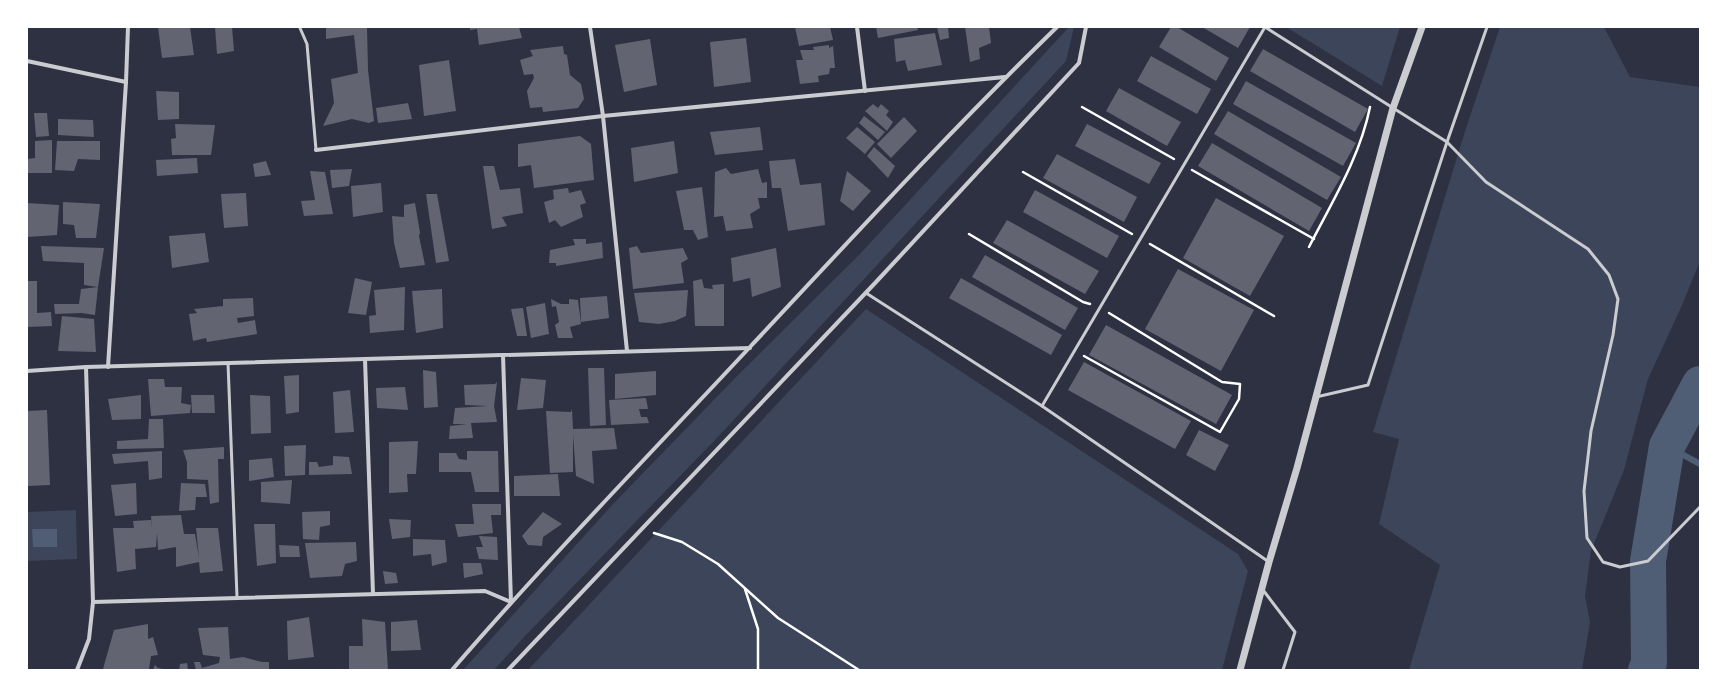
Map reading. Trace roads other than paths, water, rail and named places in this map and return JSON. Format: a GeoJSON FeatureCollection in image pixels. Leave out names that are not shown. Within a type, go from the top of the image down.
{"type":"FeatureCollection","features":[{"type":"Feature","properties":{"kind":"street"},"geometry":{"type":"LineString","coordinates":[[108,367],[126,82],[128,27]]}},
{"type":"Feature","properties":{"kind":"street"},"geometry":{"type":"LineString","coordinates":[[590,27],[603,116],[627,351]]}},
{"type":"Feature","properties":{"kind":"street"},"geometry":{"type":"LineString","coordinates":[[857,27],[865,91]]}},
{"type":"Feature","properties":{"kind":"street"},"geometry":{"type":"LineString","coordinates":[[452,670],[511,602],[1005,77],[1057,27]]}},
{"type":"Feature","properties":{"kind":"street"},"geometry":{"type":"LineString","coordinates":[[508,670],[866,293],[1079,63],[1086,27]]}},
{"type":"Feature","properties":{"kind":"street"},"geometry":{"type":"LineString","coordinates":[[1240,670],[1269,562],[1298,468],[1393,108],[1422,27]]}},
{"type":"Feature","properties":{"kind":"street"},"geometry":{"type":"LineString","coordinates":[[27,61],[126,82]]}},
{"type":"Feature","properties":{"kind":"street"},"geometry":{"type":"LineString","coordinates":[[316,150],[603,116],[1005,77]]}},
{"type":"Feature","properties":{"kind":"street"},"geometry":{"type":"LineString","coordinates":[[27,371],[86,367],[750,348]]}},
{"type":"Feature","properties":{"kind":"street"},"geometry":{"type":"LineString","coordinates":[[503,355],[511,602]]}},
{"type":"Feature","properties":{"kind":"street"},"geometry":{"type":"LineString","coordinates":[[365,359],[373,594]]}},
{"type":"Feature","properties":{"kind":"street"},"geometry":{"type":"LineString","coordinates":[[77,670],[89,639],[93,602],[86,367]]}},
{"type":"Feature","properties":{"kind":"street"},"geometry":{"type":"LineString","coordinates":[[93,602],[485,591],[511,602]]}},
{"type":"Feature","properties":{"kind":"lane"},"geometry":{"type":"LineString","coordinates":[[1042,406],[1265,27],[1447,142],[1486,182],[1588,248],[1608,275],[1618,299],[1613,335],[1591,430],[1584,491],[1587,538],[1603,562],[1620,567],[1648,561],[1700,507]]}},
{"type":"Feature","properties":{"kind":"lane"},"geometry":{"type":"LineString","coordinates":[[1316,397],[1368,385],[1447,142],[1487,27]]}},
{"type":"Feature","properties":{"kind":"lane"},"geometry":{"type":"LineString","coordinates":[[300,28],[307,44],[316,150]]}},
{"type":"Feature","properties":{"kind":"lane"},"geometry":{"type":"LineString","coordinates":[[866,293],[1042,406],[1269,562]]}},
{"type":"Feature","properties":{"kind":"lane"},"geometry":{"type":"LineString","coordinates":[[228,363],[237,597]]}},
{"type":"Feature","properties":{"kind":"lane"},"geometry":{"type":"LineString","coordinates":[[1262,589],[1295,632],[1283,670]]}},
{"type":"Feature","properties":{"kind":"waterway"},"geometry":{"type":"LineString","coordinates":[[1646,670],[1649,663],[1648,561],[1667,446],[1700,384]]}},
{"type":"Feature","properties":{"kind":"waterway"},"geometry":{"type":"LineString","coordinates":[[1667,446],[1700,464]]}}]}
